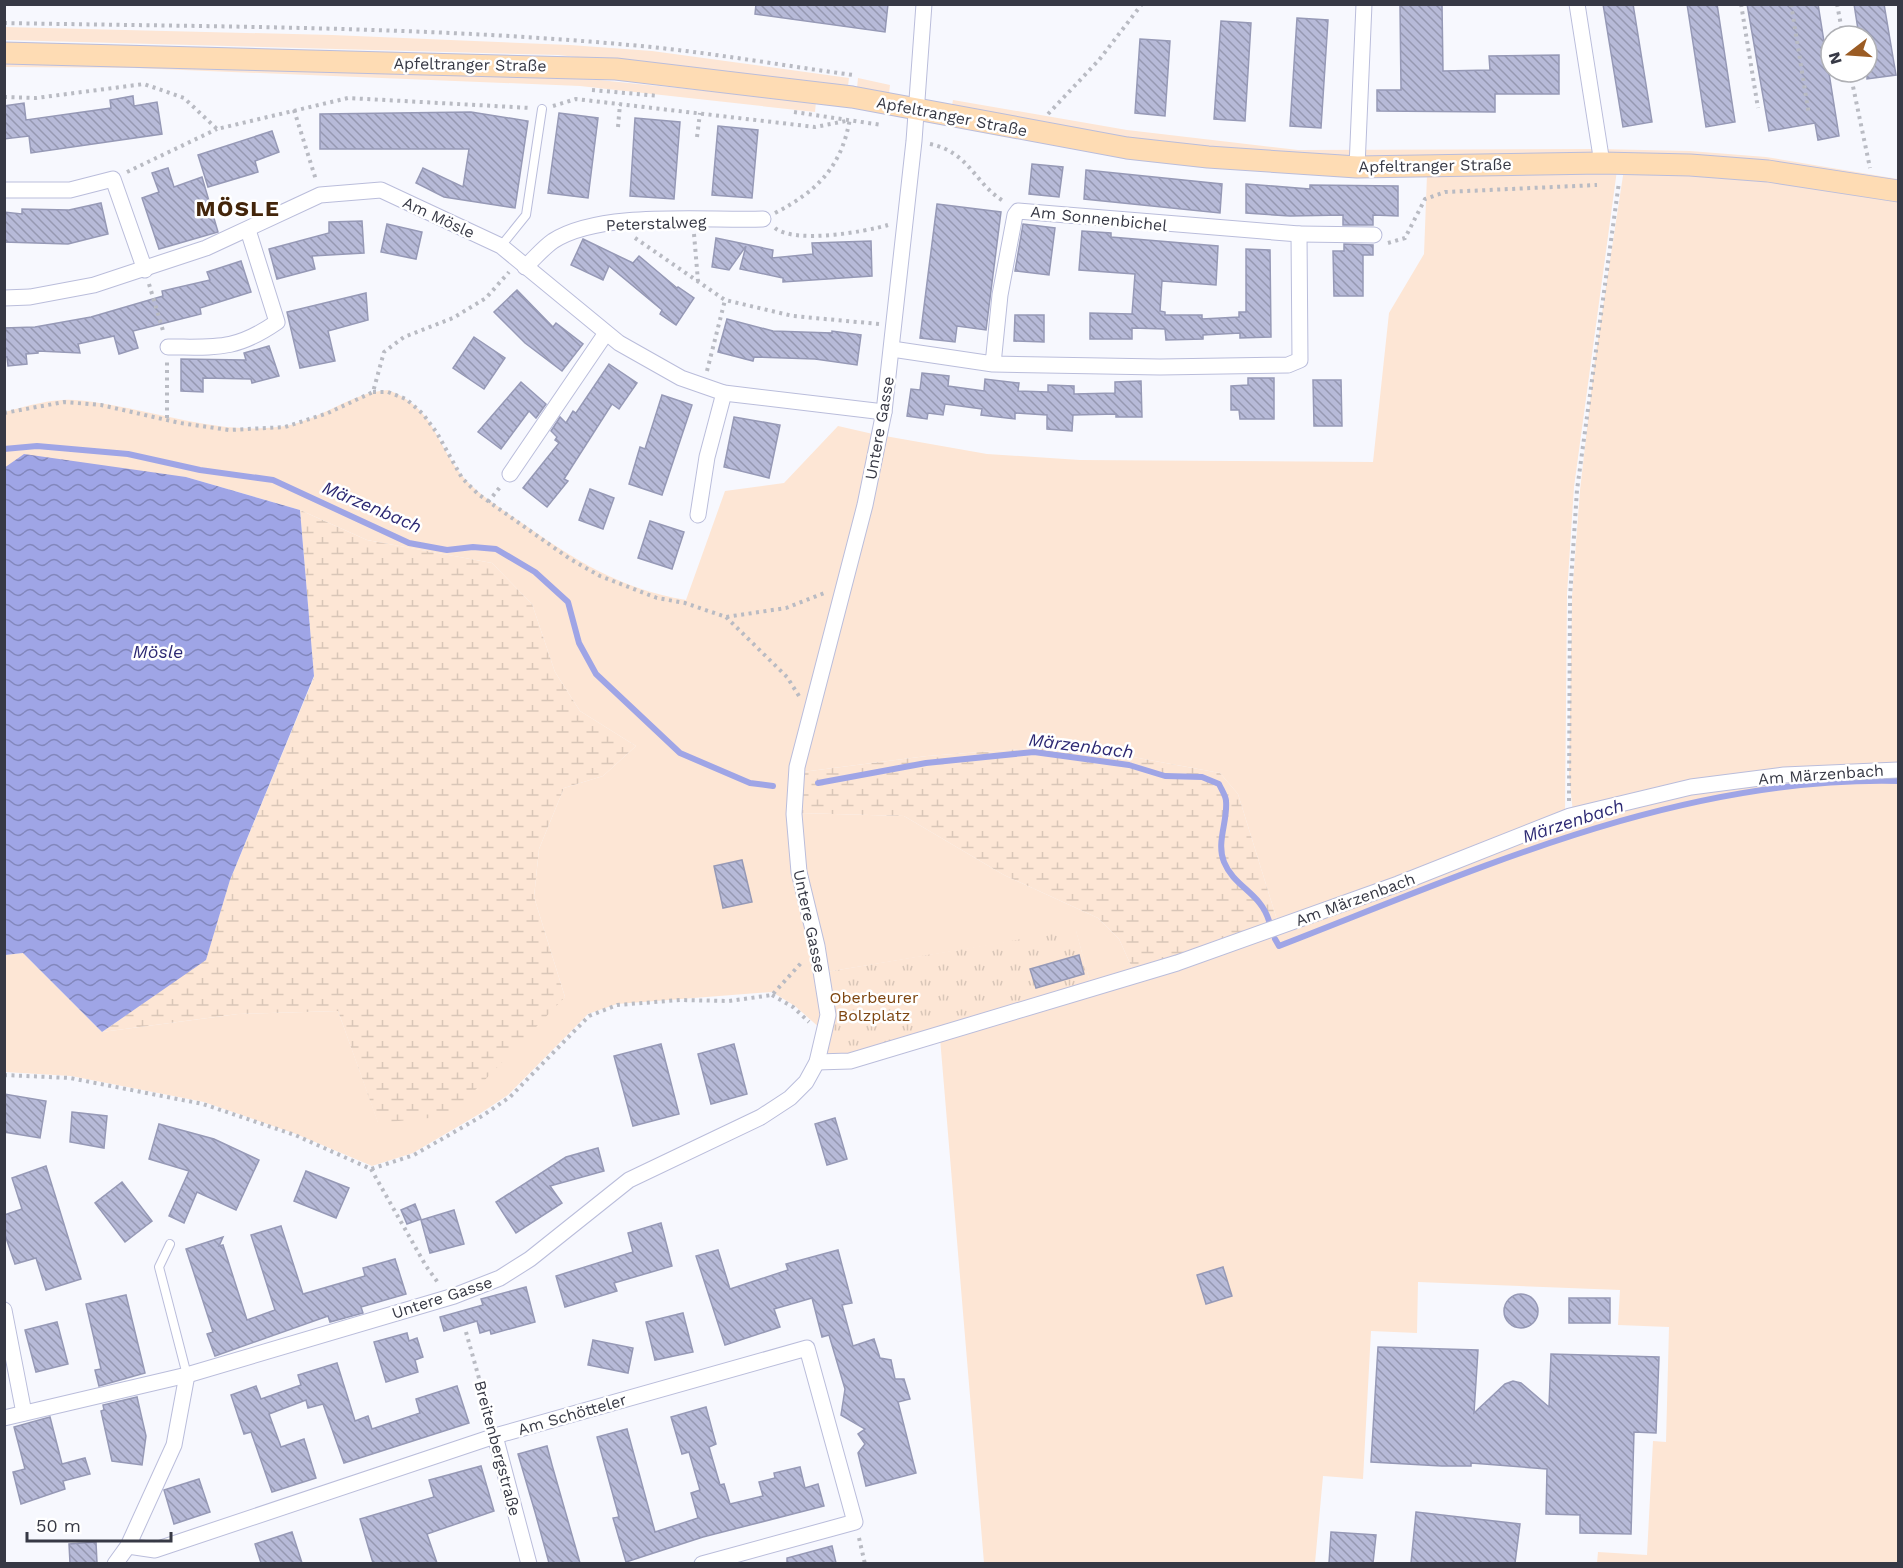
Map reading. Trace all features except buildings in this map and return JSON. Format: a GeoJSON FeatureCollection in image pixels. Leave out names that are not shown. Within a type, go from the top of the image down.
{"type":"FeatureCollection","features":[{"type":"Feature","properties":{"kind":"street","name":"Untere Gasse"},"geometry":{"type":"LineString","coordinates":[[4,1418],[187,1375],[454,1296],[500,1278],[530,1259],[629,1180],[761,1117],[780,1105],[806,1082],[817,1062],[828,1015],[817,946],[799,872],[794,814],[797,767],[865,505],[884,412],[914,141],[924,4]]}},
{"type":"Feature","properties":{"kind":"street"},"geometry":{"type":"LineString","coordinates":[[1357,166],[1364,4]]}},
{"type":"Feature","properties":{"kind":"street"},"geometry":{"type":"LineString","coordinates":[[1577,4],[1615,170]]}},
{"type":"Feature","properties":{"kind":"street","name":"Apfeltranger Straße"},"geometry":{"type":"LineString","coordinates":[[4,53],[616,69],[852,97],[1127,148],[1287,164],[1615,170],[1690,165],[1768,171],[1869,173],[1899,191]]}},
{"type":"Feature","properties":{"kind":"street"},"geometry":{"type":"LineString","coordinates":[[4,190],[70,190],[113,179],[145,270]]}},
{"type":"Feature","properties":{"kind":"street","name":"Am Mösle"},"geometry":{"type":"LineString","coordinates":[[4,298],[30,297],[94,285],[145,270],[248,230],[320,195],[381,190],[501,246],[606,333],[681,378],[724,393],[884,412]]}},
{"type":"Feature","properties":{"kind":"street","name":"Am Sonnenbichel"},"geometry":{"type":"LineString","coordinates":[[993,364],[1000,296],[1015,215],[1018,211],[1299,234],[1374,235]]}},
{"type":"Feature","properties":{"kind":"street","name":"Peterstalweg"},"geometry":{"type":"LineString","coordinates":[[522,264],[551,242],[574,231],[612,222],[763,219]]}},
{"type":"Feature","properties":{"kind":"street"},"geometry":{"type":"LineString","coordinates":[[168,347],[226,347],[257,336],[277,322],[248,230]]}},
{"type":"Feature","properties":{"kind":"street"},"geometry":{"type":"LineString","coordinates":[[892,349],[993,364],[1160,367],[1288,364],[1300,360],[1299,234]]}},
{"type":"Feature","properties":{"kind":"street"},"geometry":{"type":"LineString","coordinates":[[510,474],[606,333]]}},
{"type":"Feature","properties":{"kind":"street"},"geometry":{"type":"LineString","coordinates":[[698,515],[707,457],[724,393]]}},
{"type":"Feature","properties":{"kind":"street","name":"Am Märzenbach"},"geometry":{"type":"LineString","coordinates":[[817,1062],[850,1060],[1177,963],[1398,884],[1570,816],[1691,787],[1784,775],[1899,770]]}},
{"type":"Feature","properties":{"kind":"street"},"geometry":{"type":"LineString","coordinates":[[4,1310],[24,1413]]}},
{"type":"Feature","properties":{"kind":"street","name":"Am Schötteler"},"geometry":{"type":"LineString","coordinates":[[128,1545],[155,1550],[495,1436],[807,1348],[855,1522]]}},
{"type":"Feature","properties":{"kind":"street"},"geometry":{"type":"LineString","coordinates":[[115,1563],[128,1545],[174,1445],[187,1375]]}},
{"type":"Feature","properties":{"kind":"street","name":"Breitenbergstraße"},"geometry":{"type":"LineString","coordinates":[[495,1436],[530,1563]]}},
{"type":"Feature","properties":{"kind":"street"},"geometry":{"type":"LineString","coordinates":[[702,1563],[855,1522]]}},
{"type":"Feature","properties":{"kind":"lane"},"geometry":{"type":"LineString","coordinates":[[501,246],[526,215],[542,109]]}},
{"type":"Feature","properties":{"kind":"lane"},"geometry":{"type":"LineString","coordinates":[[170,1244],[159,1267],[187,1375]]}},
{"type":"Feature","properties":{"kind":"path"},"geometry":{"type":"LineString","coordinates":[[1048,115],[1099,60],[1142,4]]}},
{"type":"Feature","properties":{"kind":"path"},"geometry":{"type":"LineString","coordinates":[[1741,4],[1758,108]]}},
{"type":"Feature","properties":{"kind":"path"},"geometry":{"type":"LineString","coordinates":[[1791,4],[1809,115]]}},
{"type":"Feature","properties":{"kind":"path"},"geometry":{"type":"LineString","coordinates":[[1837,4],[1841,24]]}},
{"type":"Feature","properties":{"kind":"path"},"geometry":{"type":"LineString","coordinates":[[4,23],[355,30],[545,40],[652,47],[853,75]]}},
{"type":"Feature","properties":{"kind":"path"},"geometry":{"type":"LineString","coordinates":[[4,97],[36,99],[144,84],[184,98],[217,129]]}},
{"type":"Feature","properties":{"kind":"path"},"geometry":{"type":"LineString","coordinates":[[1852,84],[1869,173]]}},
{"type":"Feature","properties":{"kind":"path"},"geometry":{"type":"LineString","coordinates":[[581,89],[670,97]]}},
{"type":"Feature","properties":{"kind":"path"},"geometry":{"type":"LineString","coordinates":[[113,179],[217,129],[348,98],[542,109],[576,99],[815,127],[849,120]]}},
{"type":"Feature","properties":{"kind":"path"},"geometry":{"type":"LineString","coordinates":[[618,127],[620,104]]}},
{"type":"Feature","properties":{"kind":"path"},"geometry":{"type":"LineString","coordinates":[[815,127],[818,107]]}},
{"type":"Feature","properties":{"kind":"path"},"geometry":{"type":"LineString","coordinates":[[294,109],[320,195]]}},
{"type":"Feature","properties":{"kind":"path"},"geometry":{"type":"LineString","coordinates":[[783,111],[849,120]]}},
{"type":"Feature","properties":{"kind":"path"},"geometry":{"type":"LineString","coordinates":[[1036,112],[1059,117]]}},
{"type":"Feature","properties":{"kind":"path"},"geometry":{"type":"LineString","coordinates":[[698,137],[700,113]]}},
{"type":"Feature","properties":{"kind":"path"},"geometry":{"type":"LineString","coordinates":[[849,120],[834,167],[809,192],[763,219],[780,232],[811,235],[858,234],[906,220]]}},
{"type":"Feature","properties":{"kind":"path"},"geometry":{"type":"LineString","coordinates":[[914,141],[941,147],[964,160],[991,194],[1018,211]]}},
{"type":"Feature","properties":{"kind":"path"},"geometry":{"type":"LineString","coordinates":[[1374,235],[1380,244],[1394,243],[1405,238],[1425,199],[1445,192],[1615,170],[1576,490],[1570,597],[1567,776],[1570,816]]}},
{"type":"Feature","properties":{"kind":"path"},"geometry":{"type":"LineString","coordinates":[[693,220],[699,281]]}},
{"type":"Feature","properties":{"kind":"path"},"geometry":{"type":"LineString","coordinates":[[612,222],[725,300],[793,316],[895,324]]}},
{"type":"Feature","properties":{"kind":"path"},"geometry":{"type":"LineString","coordinates":[[373,392],[384,352],[404,337],[453,318],[486,298],[522,264]]}},
{"type":"Feature","properties":{"kind":"path"},"geometry":{"type":"LineString","coordinates":[[703,386],[725,300]]}},
{"type":"Feature","properties":{"kind":"path"},"geometry":{"type":"LineString","coordinates":[[4,413],[64,402],[101,405],[180,423],[229,430],[285,427],[328,412],[373,392],[388,392],[406,399],[423,414],[437,433],[462,478],[478,494],[570,559],[600,576],[657,598],[686,603],[726,617],[787,676],[811,715]]}},
{"type":"Feature","properties":{"kind":"path"},"geometry":{"type":"LineString","coordinates":[[726,617],[786,608],[844,586]]}},
{"type":"Feature","properties":{"kind":"path"},"geometry":{"type":"LineString","coordinates":[[772,995],[817,946]]}},
{"type":"Feature","properties":{"kind":"path"},"geometry":{"type":"LineString","coordinates":[[371,1168],[414,1155],[483,1116],[510,1097],[589,1016],[617,1005],[680,1000],[729,1001],[772,995],[793,1007],[823,1035]]}},
{"type":"Feature","properties":{"kind":"path"},"geometry":{"type":"LineString","coordinates":[[4,1075],[70,1078],[203,1104],[295,1135],[371,1168],[437,1283],[454,1296]]}},
{"type":"Feature","properties":{"kind":"path","name":"Breitenbergstraße"},"geometry":{"type":"LineString","coordinates":[[466,1332],[495,1436]]}},
{"type":"Feature","properties":{"kind":"path"},"geometry":{"type":"LineString","coordinates":[[855,1522],[865,1563]]}},
{"type":"Feature","properties":{"kind":"green space"},"geometry":{"type":"Polygon","coordinates":[[[5,27],[332,35],[570,45],[652,51],[849,78],[848,86],[558,55],[5,40],[5,27]]]}},
{"type":"Feature","properties":{"kind":"green space"},"geometry":{"type":"Polygon","coordinates":[[[5,62],[560,76],[816,102],[815,112],[580,86],[134,68],[5,67],[5,62]]]}},
{"type":"Feature","properties":{"kind":"green space"},"geometry":{"type":"Polygon","coordinates":[[[858,78],[890,85],[889,94],[857,88],[858,78]]]}},
{"type":"Feature","properties":{"kind":"green space"},"geometry":{"type":"Polygon","coordinates":[[[953,100],[1127,130],[1298,150],[1690,151],[1766,157],[1898,179],[1898,185],[1768,165],[1298,157],[1127,139],[951,110],[953,100]]]}},
{"type":"Feature","properties":{"kind":"green space"},"geometry":{"type":"Polygon","coordinates":[[[1624,169],[1768,177],[1898,201],[1898,768],[1784,772],[1573,813],[1569,775],[1572,596],[1580,490],[1595,359],[1624,169]]]}},
{"type":"Feature","properties":{"kind":"green space"},"geometry":{"type":"Polygon","coordinates":[[[1617,170],[1574,487],[1567,594],[1565,815],[1278,923],[1238,794],[1220,773],[1133,757],[1033,748],[927,756],[802,772],[885,436],[987,454],[1080,460],[1373,462],[1389,313],[1424,254],[1427,175],[1617,170]]]}},
{"type":"Feature","properties":{"kind":"green space"},"geometry":{"type":"Polygon","coordinates":[[[388,390],[416,407],[433,428],[464,478],[499,507],[580,561],[619,581],[640,589],[686,600],[725,491],[784,483],[838,426],[873,434],[859,507],[791,768],[824,1014],[821,1029],[795,1006],[772,992],[617,1004],[588,1014],[508,1095],[481,1113],[413,1153],[372,1166],[296,1134],[204,1102],[71,1076],[5,1072],[5,955],[23,953],[102,1032],[238,1014],[338,1011],[378,1122],[565,997],[534,897],[539,849],[564,788],[603,776],[636,746],[580,711],[555,672],[532,604],[492,563],[367,540],[300,510],[186,477],[5,468],[5,412],[41,403],[63,400],[85,401],[223,427],[265,428],[298,423],[362,396],[388,390]]]}},
{"type":"Feature","properties":{"kind":"green space"},"geometry":{"type":"Polygon","coordinates":[[[300,510],[367,540],[492,563],[532,604],[555,672],[580,711],[636,746],[603,776],[564,788],[539,849],[534,897],[565,997],[450,1116],[378,1123],[338,1011],[238,1014],[102,1032],[206,959],[230,880],[314,677],[300,510]]]}},
{"type":"Feature","properties":{"kind":"green space"},"geometry":{"type":"Polygon","coordinates":[[[1033,748],[1133,757],[1220,773],[1238,794],[1278,923],[1134,972],[1119,939],[1098,918],[1004,875],[904,816],[799,813],[802,772],[927,756],[1033,748]]]}},
{"type":"Feature","properties":{"kind":"green space"},"geometry":{"type":"Polygon","coordinates":[[[1898,773],[1898,1563],[1597,1563],[1598,1552],[1647,1555],[1653,1441],[1666,1442],[1669,1327],[1618,1325],[1620,1290],[1418,1282],[1417,1333],[1371,1331],[1363,1479],[1323,1476],[1315,1563],[984,1563],[940,1038],[1571,820],[1691,791],[1783,778],[1898,773]]]}},
{"type":"Feature","properties":{"kind":"green space"},"geometry":{"type":"Polygon","coordinates":[[[799,813],[904,816],[1004,875],[1098,918],[1119,939],[1134,972],[1091,986],[1076,931],[826,972],[802,872],[799,813]]]}},
{"type":"Feature","properties":{"kind":"green space","name":"Oberbeurer Bolzplatz"},"geometry":{"type":"Polygon","coordinates":[[[1076,930],[1091,986],[849,1057],[823,1058],[826,972],[1076,930]]]}},
{"type":"Feature","properties":{"kind":"water","name":"Mösle"},"geometry":{"type":"Polygon","coordinates":[[[24,454],[186,477],[300,510],[314,676],[230,880],[206,960],[102,1032],[23,953],[5,955],[4,468],[24,454]]]}},
{"type":"Feature","properties":{"kind":"waterway","name":"Märzenbach"},"geometry":{"type":"LineString","coordinates":[[4,449],[37,446],[128,454],[200,470],[273,480],[409,543],[447,550],[473,547],[496,549],[535,572],[568,602],[579,643],[596,674],[680,753],[750,783],[773,786]]}},
{"type":"Feature","properties":{"kind":"waterway","name":"Märzenbach"},"geometry":{"type":"LineString","coordinates":[[818,783],[926,763],[1034,752],[1129,765],[1165,776],[1202,777],[1219,784],[1226,799],[1221,847],[1228,871],[1260,903],[1269,921]]}},
{"type":"Feature","properties":{"kind":"waterway","name":"Märzenbach"},"geometry":{"type":"LineString","coordinates":[[1275,939],[1279,946],[1505,859],[1581,833],[1659,811],[1737,794],[1817,783],[1898,781]]}},
{"type":"Feature","properties":{"kind":"district","name":"MÖSLE"},"geometry":{"type":"Point","coordinates":[238,208]}}]}
